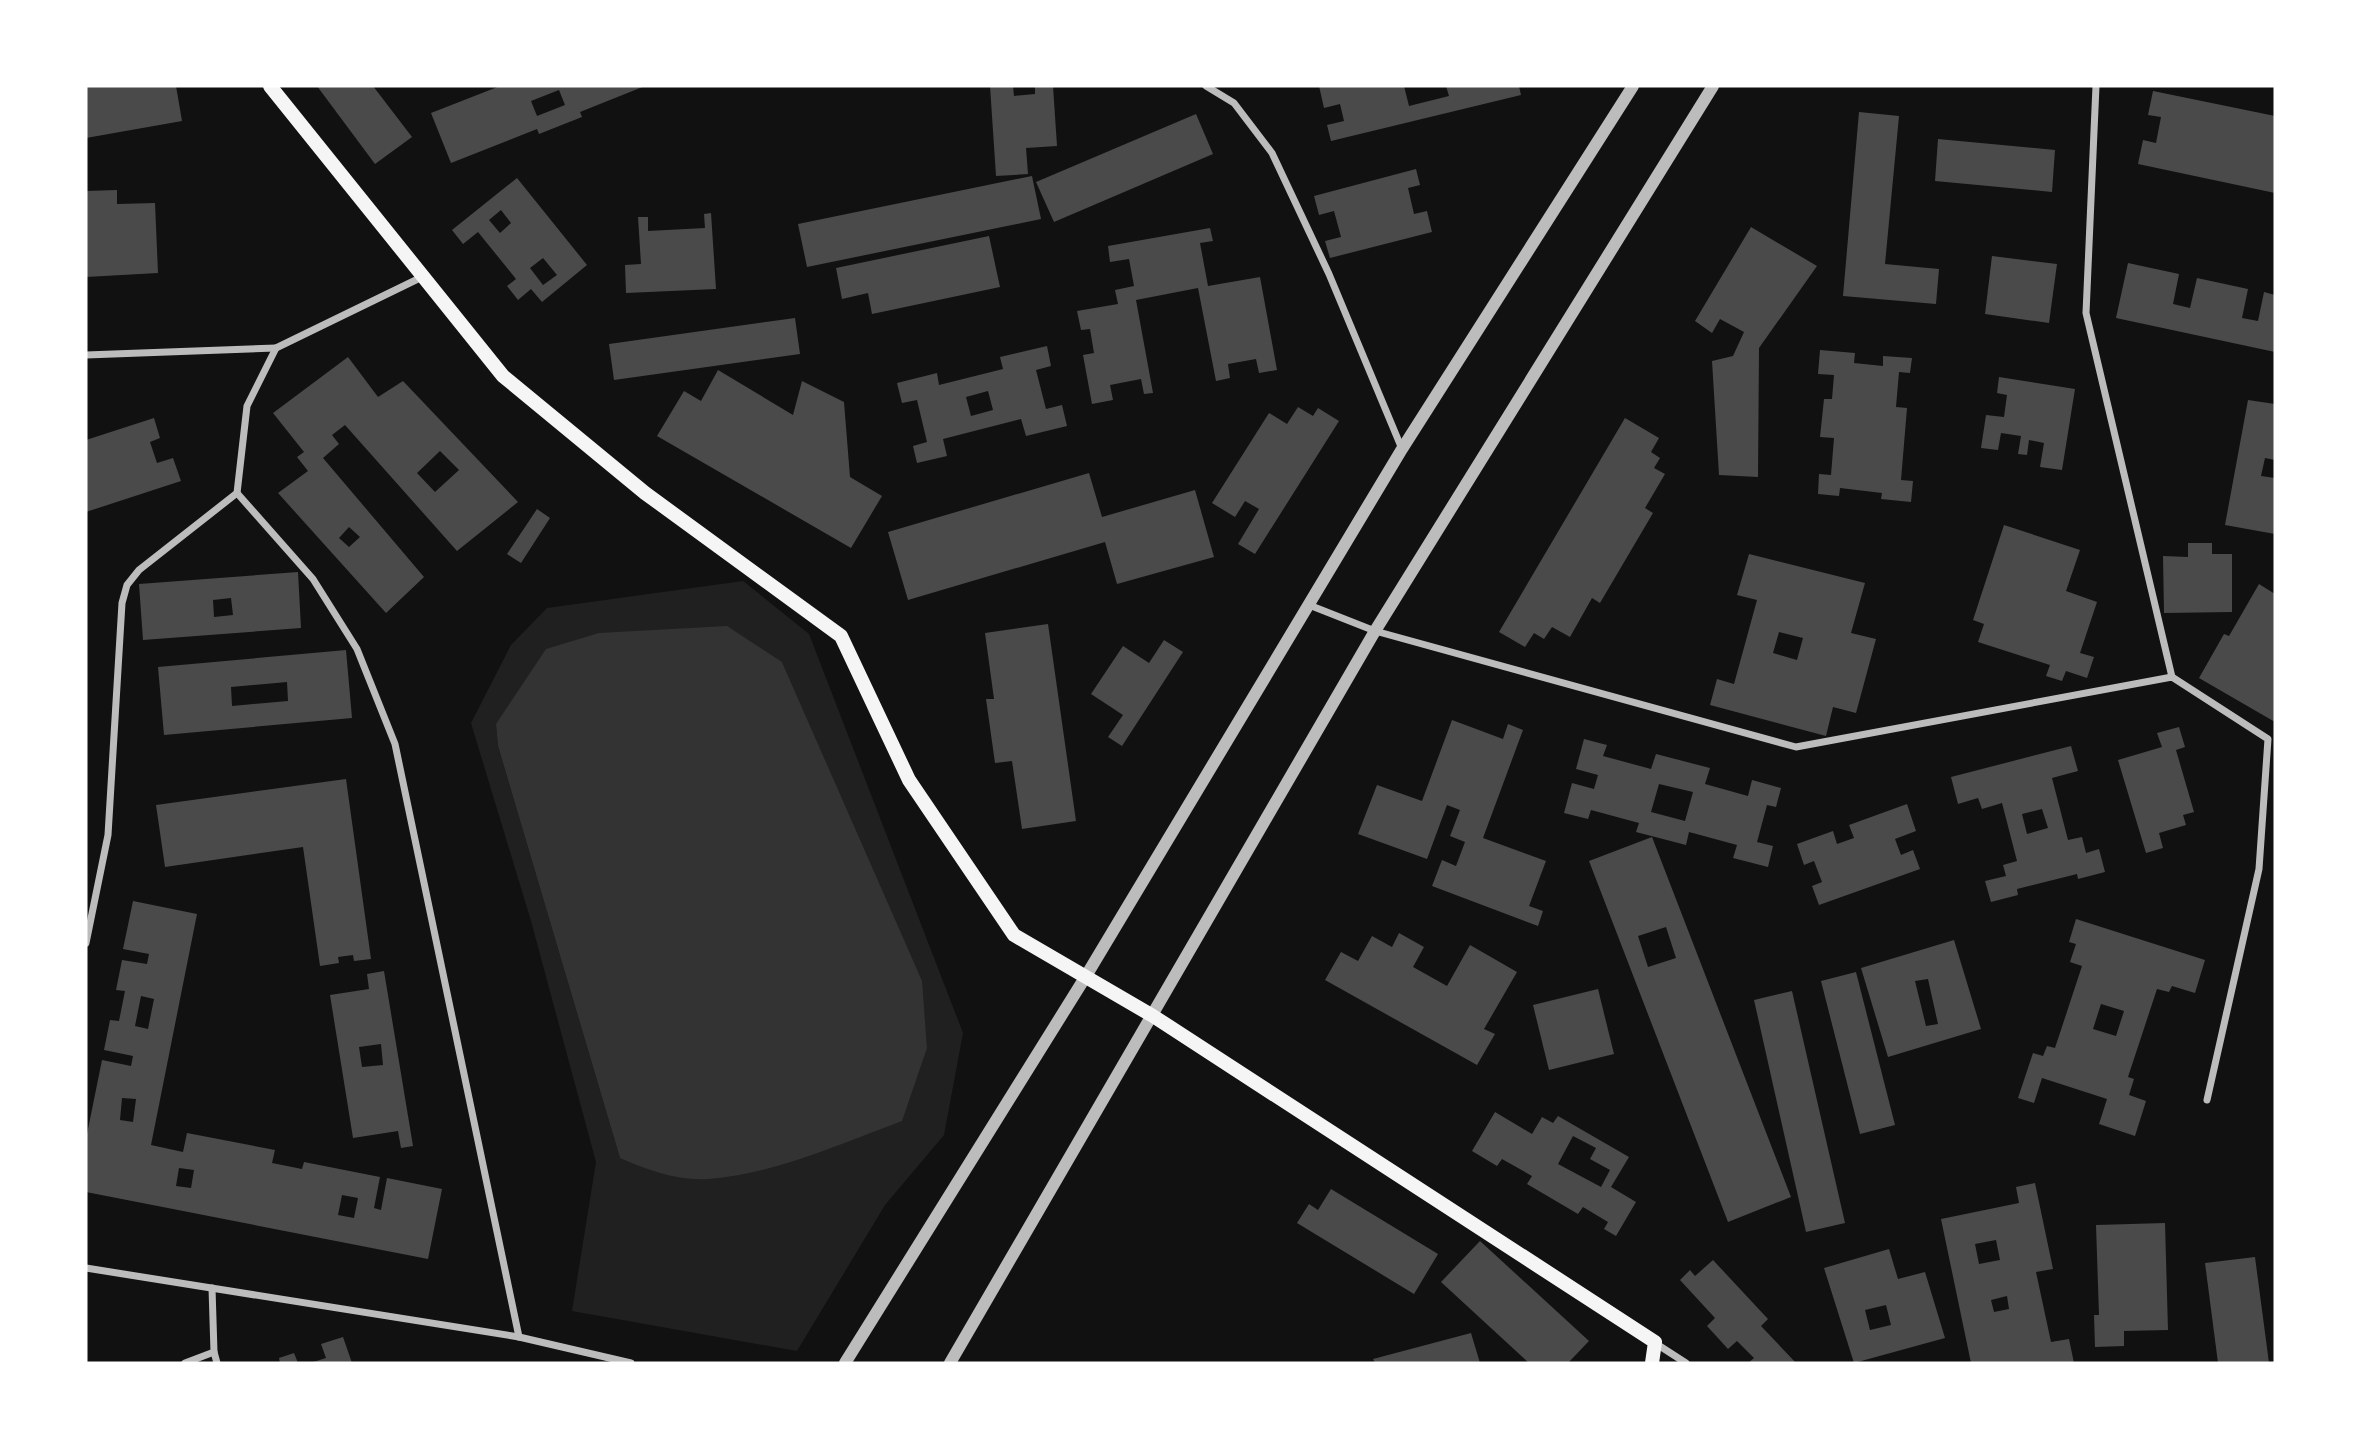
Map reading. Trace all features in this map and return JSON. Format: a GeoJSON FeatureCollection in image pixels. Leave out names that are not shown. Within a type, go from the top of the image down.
{"type":"FeatureCollection","features":[{"type":"Feature","properties":{"kind":"main road"},"geometry":{"type":"LineString","coordinates":[[270,86],[503,376],[645,493],[841,636],[909,780],[1014,934],[1153,1016],[1655,1342],[1652,1363]]}},
{"type":"Feature","properties":{"kind":"street"},"geometry":{"type":"LineString","coordinates":[[1206,86],[1234,103],[1272,153],[1329,274],[1402,449]]}},
{"type":"Feature","properties":{"kind":"street"},"geometry":{"type":"LineString","coordinates":[[845,1363],[1086,976],[1402,449],[1633,86]]}},
{"type":"Feature","properties":{"kind":"street"},"geometry":{"type":"LineString","coordinates":[[950,1363],[1374,631],[1713,86]]}},
{"type":"Feature","properties":{"kind":"street"},"geometry":{"type":"LineString","coordinates":[[2096,86],[2086,313],[2172,677],[2268,740],[2259,869],[2207,1100]]}},
{"type":"Feature","properties":{"kind":"street"},"geometry":{"type":"LineString","coordinates":[[86,355],[276,348],[422,277]]}},
{"type":"Feature","properties":{"kind":"street"},"geometry":{"type":"LineString","coordinates":[[86,943],[108,835],[122,603],[127,584],[139,570],[237,493],[247,406],[276,348]]}},
{"type":"Feature","properties":{"kind":"street"},"geometry":{"type":"LineString","coordinates":[[237,493],[313,579],[357,649],[395,744],[519,1337]]}},
{"type":"Feature","properties":{"kind":"street"},"geometry":{"type":"LineString","coordinates":[[1309,605],[1374,631],[1796,747],[2172,677]]}},
{"type":"Feature","properties":{"kind":"street"},"geometry":{"type":"LineString","coordinates":[[86,1268],[519,1337],[631,1363]]}},
{"type":"Feature","properties":{"kind":"street"},"geometry":{"type":"LineString","coordinates":[[212,1288],[214,1352],[217,1363]]}},
{"type":"Feature","properties":{"kind":"street"},"geometry":{"type":"LineString","coordinates":[[1655,1342],[1686,1363]]}},
{"type":"Feature","properties":{"kind":"street"},"geometry":{"type":"LineString","coordinates":[[185,1363],[214,1352]]}},
{"type":"Feature","properties":{"kind":"shaded area"},"geometry":{"type":"Polygon","coordinates":[[[743,581],[809,634],[963,1033],[944,1135],[885,1205],[797,1351],[572,1311],[596,1162],[531,921],[471,723],[511,645],[547,608],[743,581]],[[782,662],[496,724],[498,746],[620,1158],[927,1048],[921,981],[782,662]]]}},
{"type":"Feature","properties":{"kind":"shaded area"},"geometry":{"type":"Polygon","coordinates":[[[727,626],[782,662],[922,981],[927,1048],[902,1121],[782,1165],[733,1176],[697,1179],[663,1174],[620,1158],[498,746],[496,724],[546,649],[599,633],[727,626]]]}},
{"type":"Feature","properties":{"kind":"building"},"geometry":{"type":"Polygon","coordinates":[[[86,86],[176,86],[182,121],[86,138],[86,86]]]}},
{"type":"Feature","properties":{"kind":"building"},"geometry":{"type":"Polygon","coordinates":[[[317,86],[373,86],[412,137],[375,164],[317,86]]]}},
{"type":"Feature","properties":{"kind":"building"},"geometry":{"type":"Polygon","coordinates":[[[500,86],[645,86],[580,112],[582,117],[539,134],[537,129],[451,163],[431,113],[500,86]],[[559,90],[531,101],[537,116],[565,105],[559,90]]]}},
{"type":"Feature","properties":{"kind":"building"},"geometry":{"type":"Polygon","coordinates":[[[990,86],[1013,86],[1014,96],[1035,94],[1035,86],[1053,86],[1057,146],[1026,148],[1028,174],[996,176],[990,86]]]}},
{"type":"Feature","properties":{"kind":"building"},"geometry":{"type":"Polygon","coordinates":[[[1319,86],[1404,86],[1409,106],[1449,96],[1446,86],[1519,86],[1521,95],[1331,141],[1327,125],[1344,121],[1340,104],[1324,108],[1319,86]]]}},
{"type":"Feature","properties":{"kind":"building"},"geometry":{"type":"Polygon","coordinates":[[[2153,91],[2275,116],[2275,193],[2138,164],[2143,140],[2156,143],[2161,117],[2148,115],[2153,91]]]}},
{"type":"Feature","properties":{"kind":"building"},"geometry":{"type":"Polygon","coordinates":[[[1859,112],[1899,116],[1885,264],[1939,269],[1936,304],[1843,296],[1859,112]]]}},
{"type":"Feature","properties":{"kind":"building"},"geometry":{"type":"Polygon","coordinates":[[[1196,114],[1213,154],[1054,222],[1036,182],[1196,114]]]}},
{"type":"Feature","properties":{"kind":"building"},"geometry":{"type":"Polygon","coordinates":[[[1938,139],[2055,150],[2052,192],[1935,181],[1938,139]]]}},
{"type":"Feature","properties":{"kind":"building"},"geometry":{"type":"Polygon","coordinates":[[[1416,169],[1420,185],[1408,188],[1414,214],[1427,211],[1432,232],[1330,258],[1325,241],[1341,237],[1334,211],[1319,215],[1314,196],[1416,169]]]}},
{"type":"Feature","properties":{"kind":"building"},"geometry":{"type":"Polygon","coordinates":[[[1032,176],[1041,219],[807,267],[798,224],[1032,176]]]}},
{"type":"Feature","properties":{"kind":"building"},"geometry":{"type":"Polygon","coordinates":[[[517,178],[587,265],[542,302],[531,289],[518,300],[507,286],[516,279],[478,232],[463,244],[452,230],[517,178]],[[501,210],[489,220],[500,233],[511,223],[501,210]],[[543,258],[530,268],[543,285],[557,275],[543,258]]]}},
{"type":"Feature","properties":{"kind":"building"},"geometry":{"type":"Polygon","coordinates":[[[117,190],[117,204],[155,203],[158,273],[86,277],[86,191],[117,190]]]}},
{"type":"Feature","properties":{"kind":"building"},"geometry":{"type":"Polygon","coordinates":[[[711,213],[716,289],[626,293],[625,265],[641,264],[638,217],[648,217],[648,231],[705,228],[704,214],[711,213]]]}},
{"type":"Feature","properties":{"kind":"building"},"geometry":{"type":"Polygon","coordinates":[[[1751,227],[1817,266],[1759,348],[1758,477],[1719,475],[1712,361],[1733,356],[1744,332],[1720,319],[1712,333],[1695,321],[1751,227]]]}},
{"type":"Feature","properties":{"kind":"building"},"geometry":{"type":"Polygon","coordinates":[[[1210,228],[1213,241],[1200,243],[1208,286],[1260,277],[1277,370],[1259,373],[1256,359],[1228,364],[1230,378],[1216,381],[1198,288],[1136,300],[1153,393],[1144,394],[1141,379],[1110,385],[1113,400],[1092,404],[1083,355],[1094,353],[1090,329],[1081,330],[1077,311],[1118,304],[1115,290],[1134,286],[1129,259],[1110,262],[1108,246],[1210,228]]]}},
{"type":"Feature","properties":{"kind":"building"},"geometry":{"type":"Polygon","coordinates":[[[989,236],[1000,287],[872,314],[868,293],[842,299],[836,268],[989,236]]]}},
{"type":"Feature","properties":{"kind":"building"},"geometry":{"type":"Polygon","coordinates":[[[1992,256],[2057,264],[2049,323],[1985,314],[1992,256]]]}},
{"type":"Feature","properties":{"kind":"building"},"geometry":{"type":"Polygon","coordinates":[[[2128,263],[2179,274],[2173,304],[2190,308],[2197,278],[2248,289],[2242,318],[2258,321],[2264,292],[2275,295],[2275,352],[2116,318],[2128,263]]]}},
{"type":"Feature","properties":{"kind":"building"},"geometry":{"type":"Polygon","coordinates":[[[795,318],[800,354],[614,380],[609,344],[795,318]]]}},
{"type":"Feature","properties":{"kind":"building"},"geometry":{"type":"Polygon","coordinates":[[[1047,346],[1051,366],[1036,370],[1046,409],[1062,405],[1067,426],[1026,436],[1021,419],[943,439],[947,456],[917,463],[913,446],[927,442],[917,400],[902,403],[897,383],[937,373],[939,385],[1003,369],[1000,357],[1047,346]],[[988,391],[966,397],[971,416],[993,410],[988,391]]]}},
{"type":"Feature","properties":{"kind":"building"},"geometry":{"type":"Polygon","coordinates":[[[1820,350],[1855,353],[1854,363],[1883,366],[1883,356],[1912,358],[1910,373],[1899,372],[1896,407],[1907,408],[1901,480],[1913,481],[1911,502],[1881,499],[1882,493],[1840,488],[1839,496],[1818,494],[1819,474],[1831,475],[1834,438],[1820,437],[1824,399],[1832,399],[1834,375],[1818,374],[1820,350]]]}},
{"type":"Feature","properties":{"kind":"building"},"geometry":{"type":"Polygon","coordinates":[[[348,357],[378,397],[403,381],[518,502],[457,551],[345,425],[332,435],[339,444],[323,458],[424,577],[386,613],[278,493],[308,471],[297,457],[304,452],[273,413],[348,357]],[[440,451],[417,473],[435,492],[459,470],[440,451]],[[349,527],[339,538],[349,547],[360,537],[349,527]]]}},
{"type":"Feature","properties":{"kind":"building"},"geometry":{"type":"Polygon","coordinates":[[[718,370],[793,415],[802,381],[844,402],[850,477],[882,496],[851,548],[657,436],[684,391],[701,401],[718,370]]]}},
{"type":"Feature","properties":{"kind":"building"},"geometry":{"type":"Polygon","coordinates":[[[1999,377],[2075,389],[2062,470],[2040,467],[2044,443],[2029,440],[2027,455],[2018,454],[2021,436],[2001,433],[1998,450],[1981,448],[1986,415],[2004,417],[2007,395],[1997,393],[1999,377]]]}},
{"type":"Feature","properties":{"kind":"building"},"geometry":{"type":"Polygon","coordinates":[[[2248,400],[2275,404],[2275,460],[2265,458],[2261,476],[2275,478],[2275,534],[2225,525],[2248,400]]]}},
{"type":"Feature","properties":{"kind":"building"},"geometry":{"type":"Polygon","coordinates":[[[1298,407],[1313,416],[1318,408],[1339,421],[1255,554],[1238,544],[1259,509],[1245,501],[1235,517],[1212,503],[1269,413],[1287,424],[1298,407]]]}},
{"type":"Feature","properties":{"kind":"building"},"geometry":{"type":"Polygon","coordinates":[[[154,418],[160,438],[150,442],[157,463],[173,458],[181,481],[86,512],[86,440],[154,418]]]}},
{"type":"Feature","properties":{"kind":"building"},"geometry":{"type":"Polygon","coordinates":[[[1625,418],[1659,438],[1651,452],[1660,458],[1654,468],[1665,474],[1645,508],[1653,513],[1600,603],[1592,598],[1570,637],[1552,627],[1544,639],[1534,633],[1525,647],[1499,632],[1625,418]]]}},
{"type":"Feature","properties":{"kind":"building"},"geometry":{"type":"Polygon","coordinates":[[[1089,473],[1102,517],[1195,490],[1214,557],[1117,584],[1105,542],[908,600],[888,532],[1089,473]]]}},
{"type":"Feature","properties":{"kind":"building"},"geometry":{"type":"Polygon","coordinates":[[[537,509],[550,518],[521,563],[507,554],[537,509]]]}},
{"type":"Feature","properties":{"kind":"building"},"geometry":{"type":"Polygon","coordinates":[[[2004,525],[2080,550],[2066,591],[2097,602],[2080,653],[2094,657],[2087,678],[2066,671],[2062,681],[2046,676],[2050,665],[1978,642],[1984,624],[1973,620],[2004,525]]]}},
{"type":"Feature","properties":{"kind":"building"},"geometry":{"type":"Polygon","coordinates":[[[2188,543],[2212,543],[2212,554],[2232,554],[2232,612],[2164,613],[2163,556],[2188,557],[2188,543]]]}},
{"type":"Feature","properties":{"kind":"building"},"geometry":{"type":"Polygon","coordinates":[[[1749,554],[1865,583],[1851,633],[1876,639],[1856,713],[1833,707],[1826,736],[1710,705],[1717,679],[1734,684],[1757,600],[1737,595],[1749,554]],[[1779,632],[1773,653],[1797,660],[1803,638],[1779,632]]]}},
{"type":"Feature","properties":{"kind":"building"},"geometry":{"type":"Polygon","coordinates":[[[298,572],[301,628],[143,640],[139,584],[298,572]],[[231,598],[213,600],[214,617],[233,615],[231,598]]]}},
{"type":"Feature","properties":{"kind":"building"},"geometry":{"type":"Polygon","coordinates":[[[2259,584],[2275,594],[2275,722],[2199,678],[2224,634],[2229,636],[2259,584]]]}},
{"type":"Feature","properties":{"kind":"building"},"geometry":{"type":"Polygon","coordinates":[[[1048,624],[1076,821],[1022,829],[1012,761],[995,763],[986,699],[994,699],[985,633],[1048,624]]]}},
{"type":"Feature","properties":{"kind":"building"},"geometry":{"type":"Polygon","coordinates":[[[1164,640],[1183,652],[1122,746],[1108,737],[1123,715],[1091,694],[1123,646],[1149,663],[1164,640]]]}},
{"type":"Feature","properties":{"kind":"building"},"geometry":{"type":"Polygon","coordinates":[[[346,650],[352,718],[164,735],[158,667],[346,650]],[[287,682],[231,687],[232,706],[288,701],[287,682]]]}},
{"type":"Feature","properties":{"kind":"building"},"geometry":{"type":"Polygon","coordinates":[[[1452,720],[1503,739],[1508,724],[1523,730],[1483,838],[1546,861],[1529,906],[1543,911],[1538,926],[1432,886],[1442,860],[1456,866],[1465,842],[1450,836],[1460,810],[1447,805],[1427,859],[1358,834],[1377,785],[1422,801],[1452,720]]]}},
{"type":"Feature","properties":{"kind":"building"},"geometry":{"type":"Polygon","coordinates":[[[2179,727],[2185,747],[2176,750],[2194,812],[2183,815],[2186,825],[2159,833],[2163,848],[2146,853],[2118,760],[2162,747],[2157,733],[2179,727]]]}},
{"type":"Feature","properties":{"kind":"building"},"geometry":{"type":"Polygon","coordinates":[[[1584,739],[1607,745],[1603,756],[1651,769],[1656,754],[1710,768],[1705,784],[1748,796],[1752,780],[1781,788],[1776,807],[1767,805],[1757,842],[1773,846],[1768,867],[1733,858],[1737,845],[1689,832],[1686,845],[1636,832],[1639,823],[1591,810],[1588,819],[1564,813],[1572,783],[1594,789],[1598,775],[1576,769],[1584,739]],[[1659,784],[1651,812],[1685,821],[1693,792],[1659,784]]]}},
{"type":"Feature","properties":{"kind":"building"},"geometry":{"type":"Polygon","coordinates":[[[2071,746],[2078,771],[2052,778],[2068,840],[2082,837],[2086,853],[2099,849],[2105,872],[2078,879],[2077,874],[2017,889],[2018,895],[1991,902],[1985,881],[2006,876],[2003,865],[2017,861],[2002,803],[1982,809],[1978,798],[1958,804],[1951,777],[2071,746]],[[2042,809],[2022,814],[2027,834],[2048,828],[2042,809]]]}},
{"type":"Feature","properties":{"kind":"building"},"geometry":{"type":"Polygon","coordinates":[[[346,779],[371,959],[354,961],[353,955],[338,957],[339,963],[320,966],[303,847],[165,867],[156,805],[346,779]]]}},
{"type":"Feature","properties":{"kind":"building"},"geometry":{"type":"Polygon","coordinates":[[[1907,804],[1916,831],[1895,839],[1901,855],[1913,850],[1920,869],[1819,905],[1812,886],[1822,882],[1814,861],[1804,865],[1797,844],[1833,831],[1837,844],[1854,838],[1849,825],[1907,804]]]}},
{"type":"Feature","properties":{"kind":"building"},"geometry":{"type":"Polygon","coordinates":[[[1652,837],[1791,1197],[1728,1222],[1589,861],[1652,837]],[[1666,927],[1638,936],[1648,967],[1676,958],[1666,927]]]}},
{"type":"Feature","properties":{"kind":"building"},"geometry":{"type":"Polygon","coordinates":[[[133,901],[197,914],[151,1145],[183,1152],[187,1133],[275,1150],[272,1163],[302,1169],[304,1162],[380,1177],[374,1208],[381,1210],[387,1178],[442,1189],[428,1259],[86,1192],[86,1139],[102,1060],[131,1066],[133,1056],[104,1050],[110,1020],[119,1021],[125,991],[116,990],[122,960],[147,964],[149,954],[123,949],[133,901]],[[141,996],[135,1026],[148,1029],[154,999],[141,996]],[[122,1098],[120,1120],[133,1122],[136,1099],[122,1098]],[[179,1168],[176,1186],[191,1188],[194,1170],[179,1168]],[[342,1195],[338,1215],[354,1218],[358,1198],[342,1195]]]}},
{"type":"Feature","properties":{"kind":"building"},"geometry":{"type":"Polygon","coordinates":[[[2076,919],[2205,960],[2195,993],[2172,986],[2169,992],[2157,989],[2128,1077],[2134,1079],[2129,1095],[2146,1101],[2135,1136],[2099,1124],[2107,1099],[2042,1078],[2034,1103],[2018,1098],[2033,1053],[2043,1056],[2047,1046],[2055,1048],[2082,966],[2070,962],[2076,944],[2069,942],[2076,919]],[[2101,1004],[2093,1029],[2116,1036],[2124,1011],[2101,1004]]]}},
{"type":"Feature","properties":{"kind":"building"},"geometry":{"type":"Polygon","coordinates":[[[1399,933],[1424,947],[1413,967],[1447,986],[1470,945],[1517,972],[1484,1029],[1495,1034],[1477,1065],[1325,980],[1341,952],[1358,961],[1372,936],[1392,947],[1399,933]]]}},
{"type":"Feature","properties":{"kind":"building"},"geometry":{"type":"Polygon","coordinates":[[[1954,940],[1981,1029],[1888,1057],[1861,968],[1954,940]],[[1928,979],[1915,981],[1926,1026],[1938,1024],[1928,979]]]}},
{"type":"Feature","properties":{"kind":"building"},"geometry":{"type":"Polygon","coordinates":[[[384,971],[413,1146],[401,1148],[398,1131],[353,1138],[330,995],[369,989],[367,974],[384,971]],[[381,1044],[359,1047],[362,1067],[383,1065],[381,1044]]]}},
{"type":"Feature","properties":{"kind":"building"},"geometry":{"type":"Polygon","coordinates":[[[1856,972],[1895,1125],[1860,1134],[1821,981],[1856,972]]]}},
{"type":"Feature","properties":{"kind":"building"},"geometry":{"type":"Polygon","coordinates":[[[1598,989],[1614,1054],[1549,1070],[1533,1005],[1598,989]]]}},
{"type":"Feature","properties":{"kind":"building"},"geometry":{"type":"Polygon","coordinates":[[[1792,991],[1845,1223],[1806,1232],[1754,1000],[1792,991]]]}},
{"type":"Feature","properties":{"kind":"building"},"geometry":{"type":"Polygon","coordinates":[[[1495,1112],[1532,1134],[1542,1117],[1553,1123],[1558,1116],[1629,1157],[1611,1187],[1636,1202],[1616,1236],[1604,1229],[1608,1222],[1583,1207],[1578,1214],[1527,1184],[1532,1176],[1502,1159],[1497,1166],[1472,1151],[1495,1112]],[[1573,1136],[1558,1164],[1601,1187],[1610,1170],[1590,1159],[1596,1148],[1573,1136]]]}},
{"type":"Feature","properties":{"kind":"building"},"geometry":{"type":"Polygon","coordinates":[[[2035,1183],[2053,1269],[2036,1272],[2051,1342],[2069,1339],[2074,1363],[1971,1363],[1941,1219],[2019,1203],[2016,1187],[2035,1183]],[[1996,1240],[1975,1244],[1979,1264],[2000,1260],[1996,1240]],[[2007,1296],[1991,1300],[1994,1312],[2009,1309],[2007,1296]]]}},
{"type":"Feature","properties":{"kind":"building"},"geometry":{"type":"Polygon","coordinates":[[[1331,1189],[1438,1254],[1414,1294],[1297,1223],[1309,1204],[1318,1210],[1331,1189]]]}},
{"type":"Feature","properties":{"kind":"building"},"geometry":{"type":"Polygon","coordinates":[[[2165,1223],[2168,1330],[2124,1331],[2124,1346],[2095,1347],[2094,1315],[2099,1315],[2096,1225],[2165,1223]]]}},
{"type":"Feature","properties":{"kind":"building"},"geometry":{"type":"Polygon","coordinates":[[[1480,1241],[1589,1341],[1568,1363],[1529,1363],[1441,1282],[1480,1241]]]}},
{"type":"Feature","properties":{"kind":"building"},"geometry":{"type":"Polygon","coordinates":[[[1889,1249],[1898,1279],[1925,1272],[1945,1338],[1854,1363],[1824,1268],[1889,1249]],[[1886,1305],[1865,1310],[1870,1330],[1891,1325],[1886,1305]]]}},
{"type":"Feature","properties":{"kind":"building"},"geometry":{"type":"Polygon","coordinates":[[[2255,1257],[2269,1363],[2218,1363],[2205,1263],[2255,1257]]]}},
{"type":"Feature","properties":{"kind":"building"},"geometry":{"type":"Polygon","coordinates":[[[1713,1260],[1768,1319],[1761,1326],[1796,1363],[1748,1363],[1754,1358],[1737,1341],[1728,1349],[1707,1326],[1715,1318],[1680,1280],[1690,1270],[1695,1276],[1713,1260]]]}},
{"type":"Feature","properties":{"kind":"building"},"geometry":{"type":"Polygon","coordinates":[[[1471,1333],[1480,1363],[1375,1363],[1373,1359],[1471,1333]]]}},
{"type":"Feature","properties":{"kind":"building"},"geometry":{"type":"Polygon","coordinates":[[[343,1337],[352,1363],[310,1363],[326,1358],[321,1344],[343,1337]]]}},
{"type":"Feature","properties":{"kind":"building"},"geometry":{"type":"Polygon","coordinates":[[[294,1353],[298,1363],[280,1363],[279,1358],[294,1353]]]}}]}
